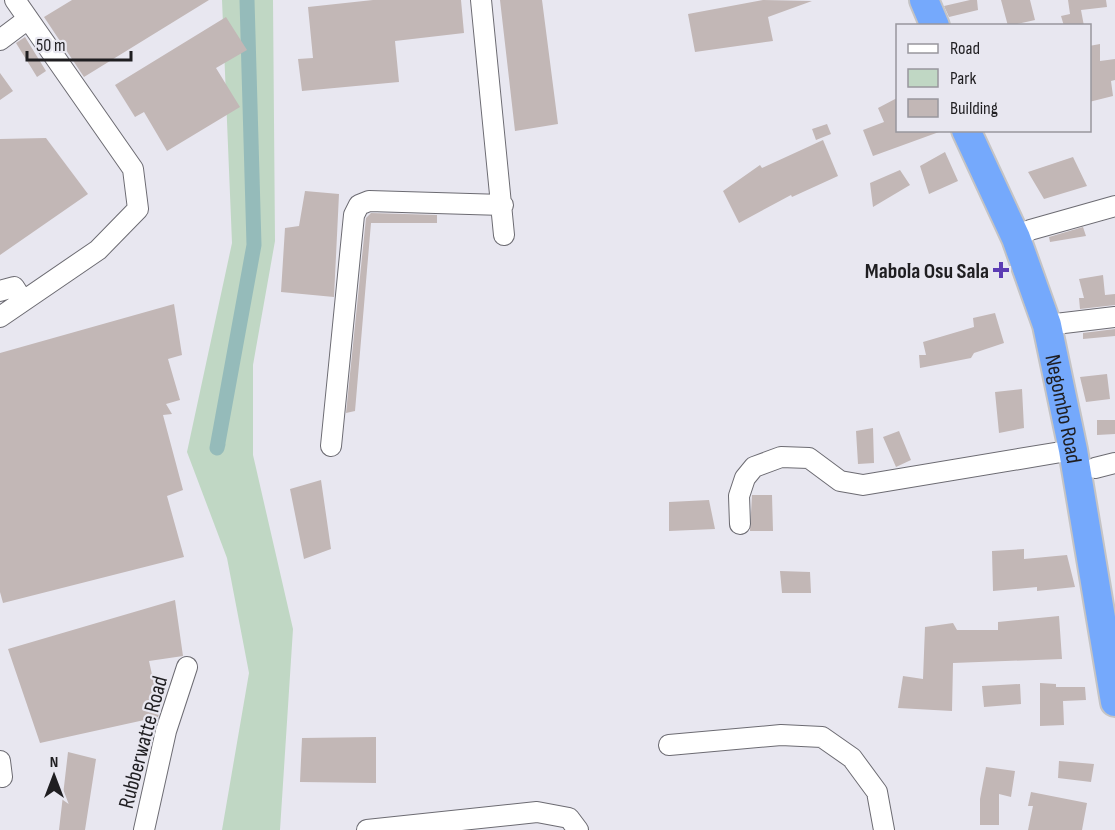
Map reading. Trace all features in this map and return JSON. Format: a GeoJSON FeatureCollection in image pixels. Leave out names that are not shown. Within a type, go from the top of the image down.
{"type":"FeatureCollection","features":[{"type":"Feature","properties":{"kind":"highway"},"geometry":{"type":"LineString","coordinates":[[906,0],[917,24]]}},
{"type":"Feature","properties":{"kind":"highway"},"geometry":{"type":"LineString","coordinates":[[924,0],[934,24]]}},
{"type":"Feature","properties":{"kind":"highway","name":"Negombo Road"},"geometry":{"type":"LineString","coordinates":[[967,132],[1023,234]]}},
{"type":"Feature","properties":{"kind":"highway","name":"Negombo Road"},"geometry":{"type":"LineString","coordinates":[[985,132],[1105,466],[1115,586]]}},
{"type":"Feature","properties":{"kind":"highway","name":"Negombo Road"},"geometry":{"type":"LineString","coordinates":[[1055,324],[1073,450],[1111,644],[1115,702]]}},
{"type":"Feature","properties":{"kind":"street"},"geometry":{"type":"LineString","coordinates":[[0,317],[98,250],[138,209],[133,169],[15,0]]}},
{"type":"Feature","properties":{"kind":"street"},"geometry":{"type":"LineString","coordinates":[[482,0],[504,235]]}},
{"type":"Feature","properties":{"kind":"street"},"geometry":{"type":"LineString","coordinates":[[0,40],[28,19]]}},
{"type":"Feature","properties":{"kind":"street"},"geometry":{"type":"LineString","coordinates":[[331,446],[354,215],[359,205],[369,201],[471,206],[502,205]]}},
{"type":"Feature","properties":{"kind":"street"},"geometry":{"type":"LineString","coordinates":[[1023,234],[1115,206]]}},
{"type":"Feature","properties":{"kind":"street"},"geometry":{"type":"LineString","coordinates":[[0,291],[14,287],[23,301]]}},
{"type":"Feature","properties":{"kind":"street"},"geometry":{"type":"LineString","coordinates":[[1055,324],[1115,317]]}},
{"type":"Feature","properties":{"kind":"street"},"geometry":{"type":"LineString","coordinates":[[740,524],[739,496],[745,478],[754,467],[781,457],[809,458],[840,481],[863,485],[1073,450]]}},
{"type":"Feature","properties":{"kind":"street","name":"Rubberwatte Road"},"geometry":{"type":"LineString","coordinates":[[144,830],[166,731],[187,667]]}},
{"type":"Feature","properties":{"kind":"street"},"geometry":{"type":"LineString","coordinates":[[669,745],[781,735],[822,737],[852,758],[877,792],[884,830]]}},
{"type":"Feature","properties":{"kind":"street"},"geometry":{"type":"LineString","coordinates":[[367,830],[537,812],[569,818],[578,830]]}},
{"type":"Feature","properties":{"kind":"green space"},"geometry":{"type":"Polygon","coordinates":[[[222,0],[273,0],[275,241],[253,365],[253,455],[293,629],[280,830],[222,830],[249,673],[227,558],[187,452],[232,243],[222,0]]]}},
{"type":"Feature","properties":{"kind":"building"},"geometry":{"type":"Polygon","coordinates":[[[72,0],[209,0],[84,77],[44,17],[72,0]]]}},
{"type":"Feature","properties":{"kind":"building"},"geometry":{"type":"Polygon","coordinates":[[[373,0],[461,0],[464,33],[395,41],[399,82],[302,91],[298,59],[313,58],[308,7],[373,0]]]}},
{"type":"Feature","properties":{"kind":"building"},"geometry":{"type":"Polygon","coordinates":[[[500,0],[542,0],[558,124],[515,131],[500,0]]]}},
{"type":"Feature","properties":{"kind":"building"},"geometry":{"type":"Polygon","coordinates":[[[763,0],[812,1],[768,17],[773,41],[695,52],[688,14],[763,0]]]}},
{"type":"Feature","properties":{"kind":"building"},"geometry":{"type":"Polygon","coordinates":[[[977,0],[978,10],[949,17],[944,6],[977,0]]]}},
{"type":"Feature","properties":{"kind":"building"},"geometry":{"type":"Polygon","coordinates":[[[1001,0],[1030,0],[1035,20],[1007,24],[1001,0]]]}},
{"type":"Feature","properties":{"kind":"building"},"geometry":{"type":"Polygon","coordinates":[[[1068,0],[1106,0],[1107,7],[1081,10],[1084,24],[1063,24],[1061,16],[1070,14],[1068,0]]]}},
{"type":"Feature","properties":{"kind":"building"},"geometry":{"type":"Polygon","coordinates":[[[226,17],[247,50],[216,68],[240,107],[167,151],[144,112],[135,117],[115,85],[226,17]]]}},
{"type":"Feature","properties":{"kind":"building"},"geometry":{"type":"Polygon","coordinates":[[[25,37],[46,71],[37,77],[16,43],[25,37]]]}},
{"type":"Feature","properties":{"kind":"building"},"geometry":{"type":"Polygon","coordinates":[[[1100,44],[1100,61],[1115,59],[1115,80],[1111,81],[1113,96],[1091,102],[1091,46],[1100,44]]]}},
{"type":"Feature","properties":{"kind":"building"},"geometry":{"type":"Polygon","coordinates":[[[0,73],[13,91],[0,100],[0,73]]]}},
{"type":"Feature","properties":{"kind":"building"},"geometry":{"type":"Polygon","coordinates":[[[896,99],[896,132],[939,132],[873,156],[863,130],[884,122],[878,108],[896,99]]]}},
{"type":"Feature","properties":{"kind":"building"},"geometry":{"type":"Polygon","coordinates":[[[827,124],[831,134],[816,140],[812,129],[827,124]]]}},
{"type":"Feature","properties":{"kind":"building"},"geometry":{"type":"Polygon","coordinates":[[[46,138],[88,194],[0,255],[0,139],[46,138]]]}},
{"type":"Feature","properties":{"kind":"building"},"geometry":{"type":"Polygon","coordinates":[[[823,140],[838,176],[792,197],[791,195],[739,223],[723,191],[760,165],[762,168],[823,140]]]}},
{"type":"Feature","properties":{"kind":"building"},"geometry":{"type":"Polygon","coordinates":[[[945,152],[958,181],[929,194],[920,166],[945,152]]]}},
{"type":"Feature","properties":{"kind":"building"},"geometry":{"type":"Polygon","coordinates":[[[1073,157],[1087,186],[1044,199],[1028,172],[1073,157]]]}},
{"type":"Feature","properties":{"kind":"building"},"geometry":{"type":"Polygon","coordinates":[[[900,170],[910,185],[873,207],[870,183],[900,170]]]}},
{"type":"Feature","properties":{"kind":"building"},"geometry":{"type":"Polygon","coordinates":[[[305,191],[339,194],[334,297],[281,292],[285,228],[299,226],[305,191]]]}},
{"type":"Feature","properties":{"kind":"building"},"geometry":{"type":"Polygon","coordinates":[[[371,213],[437,215],[437,223],[371,223],[355,411],[346,413],[366,218],[371,213]]]}},
{"type":"Feature","properties":{"kind":"building"},"geometry":{"type":"Polygon","coordinates":[[[1083,227],[1086,236],[1050,242],[1049,237],[1083,227]]]}},
{"type":"Feature","properties":{"kind":"building"},"geometry":{"type":"Polygon","coordinates":[[[1103,275],[1105,295],[1115,294],[1115,305],[1080,309],[1079,298],[1084,298],[1079,279],[1103,275]]]}},
{"type":"Feature","properties":{"kind":"building"},"geometry":{"type":"Polygon","coordinates":[[[174,304],[182,355],[168,359],[180,400],[166,404],[172,414],[163,415],[183,490],[167,496],[184,557],[3,603],[0,592],[0,353],[174,304]]]}},
{"type":"Feature","properties":{"kind":"building"},"geometry":{"type":"Polygon","coordinates":[[[995,313],[1004,343],[974,353],[971,358],[920,368],[919,355],[926,355],[923,342],[974,327],[973,318],[995,313]]]}},
{"type":"Feature","properties":{"kind":"building"},"geometry":{"type":"Polygon","coordinates":[[[1115,329],[1115,336],[1083,339],[1083,333],[1115,329]]]}},
{"type":"Feature","properties":{"kind":"building"},"geometry":{"type":"Polygon","coordinates":[[[1107,374],[1110,399],[1086,402],[1080,377],[1107,374]]]}},
{"type":"Feature","properties":{"kind":"building"},"geometry":{"type":"Polygon","coordinates":[[[1022,389],[1024,428],[999,433],[995,392],[1022,389]]]}},
{"type":"Feature","properties":{"kind":"building"},"geometry":{"type":"Polygon","coordinates":[[[1097,420],[1115,420],[1115,434],[1097,435],[1097,420]]]}},
{"type":"Feature","properties":{"kind":"building"},"geometry":{"type":"Polygon","coordinates":[[[873,428],[874,463],[858,464],[856,431],[873,428]]]}},
{"type":"Feature","properties":{"kind":"building"},"geometry":{"type":"Polygon","coordinates":[[[899,431],[911,460],[896,467],[883,437],[899,431]]]}},
{"type":"Feature","properties":{"kind":"building"},"geometry":{"type":"Polygon","coordinates":[[[321,480],[331,549],[304,559],[290,489],[321,480]]]}},
{"type":"Feature","properties":{"kind":"building"},"geometry":{"type":"Polygon","coordinates":[[[752,495],[772,495],[773,531],[750,531],[752,495]]]}},
{"type":"Feature","properties":{"kind":"building"},"geometry":{"type":"Polygon","coordinates":[[[709,500],[715,529],[669,531],[669,502],[709,500]]]}},
{"type":"Feature","properties":{"kind":"building"},"geometry":{"type":"Polygon","coordinates":[[[1024,549],[1024,559],[1067,555],[1075,587],[1037,591],[1037,587],[993,591],[992,551],[1024,549]]]}},
{"type":"Feature","properties":{"kind":"building"},"geometry":{"type":"Polygon","coordinates":[[[780,571],[810,572],[811,593],[782,593],[780,571]]]}},
{"type":"Feature","properties":{"kind":"building"},"geometry":{"type":"Polygon","coordinates":[[[175,600],[183,656],[149,661],[160,711],[158,717],[40,743],[8,649],[175,600]]]}},
{"type":"Feature","properties":{"kind":"building"},"geometry":{"type":"Polygon","coordinates":[[[1059,616],[1062,659],[953,663],[952,711],[898,708],[903,676],[923,679],[925,627],[953,623],[957,630],[998,630],[998,622],[1059,616]]]}},
{"type":"Feature","properties":{"kind":"building"},"geometry":{"type":"Polygon","coordinates":[[[1040,683],[1056,684],[1056,687],[1085,687],[1086,700],[1063,701],[1064,725],[1040,726],[1040,683]]]}},
{"type":"Feature","properties":{"kind":"building"},"geometry":{"type":"Polygon","coordinates":[[[1020,684],[1021,704],[984,707],[982,686],[1020,684]]]}},
{"type":"Feature","properties":{"kind":"building"},"geometry":{"type":"Polygon","coordinates":[[[376,737],[376,783],[300,782],[302,738],[376,737]]]}},
{"type":"Feature","properties":{"kind":"building"},"geometry":{"type":"Polygon","coordinates":[[[68,752],[96,759],[85,830],[59,830],[68,752]]]}},
{"type":"Feature","properties":{"kind":"building"},"geometry":{"type":"Polygon","coordinates":[[[1059,761],[1094,764],[1091,782],[1058,778],[1059,761]]]}},
{"type":"Feature","properties":{"kind":"building"},"geometry":{"type":"Polygon","coordinates":[[[986,767],[1015,771],[1011,797],[999,794],[999,825],[980,825],[980,799],[986,767]]]}},
{"type":"Feature","properties":{"kind":"building"},"geometry":{"type":"Polygon","coordinates":[[[1031,792],[1087,803],[1082,830],[1028,830],[1033,806],[1028,806],[1031,792]]]}},
{"type":"Feature","properties":{"kind":"waterway"},"geometry":{"type":"LineString","coordinates":[[218,444],[217,448],[254,245],[247,0]]}},
{"type":"Feature","properties":{"kind":"place","name":"Mabola Osu Sala"},"geometry":{"type":"Point","coordinates":[1001,270]}}]}
